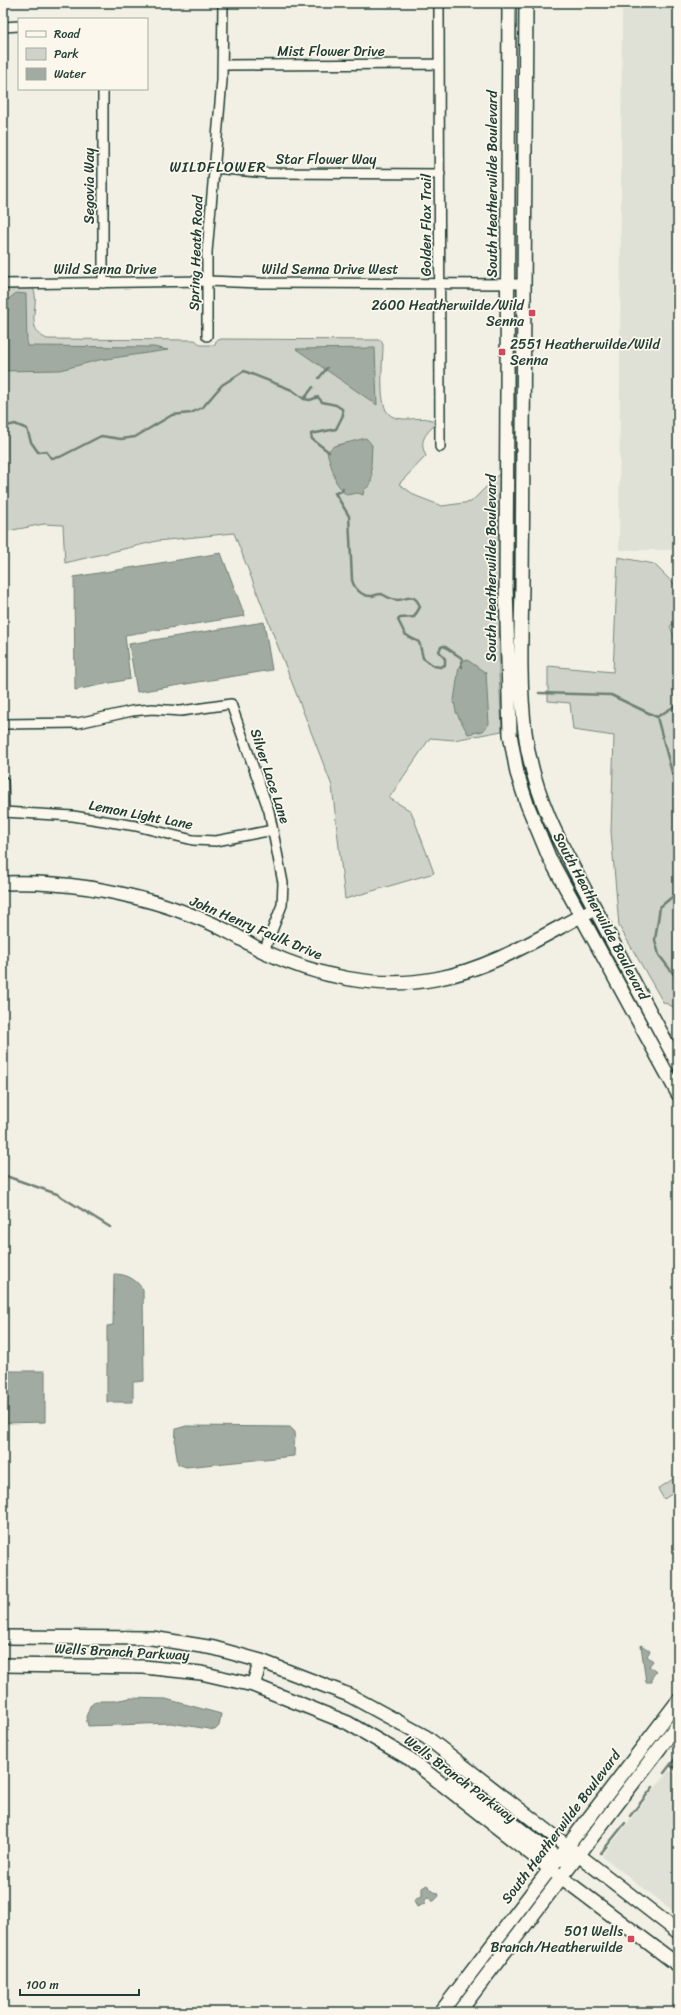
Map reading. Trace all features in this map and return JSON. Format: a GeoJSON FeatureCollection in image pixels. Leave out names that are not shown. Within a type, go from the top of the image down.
{"type":"FeatureCollection","features":[{"type":"Feature","properties":{"kind":"main road","name":"South Heatherwilde Boulevard"},"geometry":{"type":"LineString","coordinates":[[509,3],[506,586],[510,734],[517,773],[527,804],[549,857],[678,1094]]}},
{"type":"Feature","properties":{"kind":"main road","name":"South Heatherwilde Boulevard"},"geometry":{"type":"LineString","coordinates":[[526,3],[522,587],[520,659],[525,732],[532,770],[542,801],[563,851],[678,1064]]}},
{"type":"Feature","properties":{"kind":"main road"},"geometry":{"type":"LineString","coordinates":[[506,586],[522,587]]}},
{"type":"Feature","properties":{"kind":"main road","name":"John Henry Faulk Drive"},"geometry":{"type":"LineString","coordinates":[[3,883],[28,882],[82,886],[154,902],[224,929],[264,951],[319,973],[358,980],[391,983],[434,980],[488,964],[595,908]]}},
{"type":"Feature","properties":{"kind":"main road","name":"Wells Branch Parkway"},"geometry":{"type":"LineString","coordinates":[[3,1637],[152,1638],[214,1648],[261,1661],[349,1695],[426,1737],[678,1932]]}},
{"type":"Feature","properties":{"kind":"main road"},"geometry":{"type":"LineString","coordinates":[[253,1685],[261,1661]]}},
{"type":"Feature","properties":{"kind":"main road","name":"Wells Branch Parkway"},"geometry":{"type":"LineString","coordinates":[[3,1665],[144,1667],[201,1672],[253,1685],[348,1723],[410,1759],[553,1863],[561,1876],[678,1965]]}},
{"type":"Feature","properties":{"kind":"main road","name":"South Heatherwilde Boulevard"},"geometry":{"type":"LineString","coordinates":[[441,2012],[553,1863],[567,1847],[678,1701]]}},
{"type":"Feature","properties":{"kind":"main road"},"geometry":{"type":"LineString","coordinates":[[459,2012],[678,1724]]}},
{"type":"Feature","properties":{"kind":"main road"},"geometry":{"type":"LineString","coordinates":[[553,1863],[569,1859],[578,1854]]}},
{"type":"Feature","properties":{"kind":"street","name":"Spring Heath Road"},"geometry":{"type":"LineString","coordinates":[[207,336],[207,252],[222,65],[223,3]]}},
{"type":"Feature","properties":{"kind":"street","name":"Golden Flax Trail"},"geometry":{"type":"LineString","coordinates":[[439,3],[440,447]]}},
{"type":"Feature","properties":{"kind":"street"},"geometry":{"type":"LineString","coordinates":[[3,27],[18,26]]}},
{"type":"Feature","properties":{"kind":"street","name":"Mist Flower Drive"},"geometry":{"type":"LineString","coordinates":[[222,65],[439,64]]}},
{"type":"Feature","properties":{"kind":"street","name":"Segovia Way"},"geometry":{"type":"LineString","coordinates":[[103,90],[103,284]]}},
{"type":"Feature","properties":{"kind":"street","name":"Star Flower Way"},"geometry":{"type":"LineString","coordinates":[[214,168],[268,173],[440,174]]}},
{"type":"Feature","properties":{"kind":"street","name":"Wild Senna Drive West"},"geometry":{"type":"LineString","coordinates":[[207,281],[524,284]]}},
{"type":"Feature","properties":{"kind":"street","name":"Wild Senna Drive"},"geometry":{"type":"LineString","coordinates":[[3,284],[103,284],[207,281]]}},
{"type":"Feature","properties":{"kind":"street","name":"Silver Lace Lane"},"geometry":{"type":"LineString","coordinates":[[3,724],[78,723],[132,711],[152,709],[181,711],[231,704],[267,804],[283,883],[282,905],[264,951]]}},
{"type":"Feature","properties":{"kind":"street"},"geometry":{"type":"LineString","coordinates":[[3,781],[3,812]]}},
{"type":"Feature","properties":{"kind":"street","name":"Lemon Light Lane"},"geometry":{"type":"LineString","coordinates":[[3,812],[80,817],[136,826],[193,840],[216,841],[273,830]]}},
{"type":"Feature","properties":{"kind":"shaded area"},"geometry":{"type":"Polygon","coordinates":[[[622,3],[678,3],[678,550],[619,550],[622,3]]]}},
{"type":"Feature","properties":{"kind":"shaded area"},"geometry":{"type":"Polygon","coordinates":[[[669,1770],[678,1776],[677,1914],[602,1856],[669,1770]]]}},
{"type":"Feature","properties":{"kind":"green space"},"geometry":{"type":"Polygon","coordinates":[[[31,286],[34,291],[35,298],[35,328],[39,334],[47,339],[195,340],[201,345],[215,345],[216,341],[221,339],[381,340],[383,345],[382,391],[385,408],[388,413],[393,417],[406,419],[420,418],[431,420],[435,423],[424,439],[423,447],[426,456],[399,484],[416,496],[442,506],[471,502],[501,472],[499,674],[502,731],[454,740],[430,738],[389,798],[411,811],[434,873],[345,899],[332,786],[234,533],[157,541],[65,563],[63,525],[44,524],[3,532],[3,293],[11,287],[31,286]]]}},
{"type":"Feature","properties":{"kind":"green space"},"geometry":{"type":"Polygon","coordinates":[[[618,557],[654,564],[678,588],[678,621],[670,626],[678,647],[678,1009],[663,1002],[619,926],[611,832],[614,736],[573,730],[570,703],[548,701],[548,666],[613,672],[618,557]]]}},
{"type":"Feature","properties":{"kind":"green space"},"geometry":{"type":"Polygon","coordinates":[[[676,1477],[678,1480],[678,1490],[664,1499],[658,1489],[676,1477]]]}},
{"type":"Feature","properties":{"kind":"water"},"geometry":{"type":"Polygon","coordinates":[[[16,293],[26,294],[27,346],[154,347],[168,350],[99,360],[60,370],[3,371],[3,304],[16,293]]]}},
{"type":"Feature","properties":{"kind":"water"},"geometry":{"type":"Polygon","coordinates":[[[375,348],[377,405],[296,349],[375,348]]]}},
{"type":"Feature","properties":{"kind":"water"},"geometry":{"type":"Polygon","coordinates":[[[366,438],[372,445],[372,478],[370,485],[364,490],[363,495],[358,493],[346,495],[336,482],[327,452],[334,446],[366,438]]]}},
{"type":"Feature","properties":{"kind":"water"},"geometry":{"type":"Polygon","coordinates":[[[221,553],[245,616],[125,635],[130,679],[75,690],[74,577],[221,553]]]}},
{"type":"Feature","properties":{"kind":"water"},"geometry":{"type":"Polygon","coordinates":[[[264,622],[272,670],[137,692],[129,644],[264,622]]]}},
{"type":"Feature","properties":{"kind":"water"},"geometry":{"type":"Polygon","coordinates":[[[466,659],[486,673],[489,724],[483,731],[468,734],[456,712],[454,701],[459,666],[466,659]]]}},
{"type":"Feature","properties":{"kind":"water"},"geometry":{"type":"Polygon","coordinates":[[[114,1274],[123,1275],[130,1278],[137,1282],[143,1289],[144,1381],[133,1382],[133,1402],[107,1402],[107,1326],[113,1325],[114,1274]]]}},
{"type":"Feature","properties":{"kind":"water"},"geometry":{"type":"Polygon","coordinates":[[[3,1371],[45,1371],[45,1422],[3,1423],[3,1371]]]}},
{"type":"Feature","properties":{"kind":"water"},"geometry":{"type":"Polygon","coordinates":[[[186,1426],[290,1427],[295,1432],[294,1456],[186,1467],[178,1464],[175,1444],[176,1429],[186,1426]]]}},
{"type":"Feature","properties":{"kind":"water"},"geometry":{"type":"Polygon","coordinates":[[[641,1645],[650,1651],[647,1656],[653,1661],[649,1666],[656,1672],[652,1677],[652,1682],[646,1682],[641,1645]]]}},
{"type":"Feature","properties":{"kind":"water"},"geometry":{"type":"Polygon","coordinates":[[[131,1698],[166,1699],[221,1714],[219,1726],[215,1730],[171,1723],[88,1726],[86,1717],[90,1706],[96,1701],[113,1701],[131,1698]]]}},
{"type":"Feature","properties":{"kind":"water"},"geometry":{"type":"Polygon","coordinates":[[[427,1885],[434,1892],[438,1893],[439,1896],[434,1901],[431,1901],[430,1897],[426,1898],[424,1904],[417,1907],[414,1900],[422,1896],[422,1888],[427,1885]]]}},
{"type":"Feature","properties":{"kind":"waterway"},"geometry":{"type":"LineString","coordinates":[[319,378],[327,368]]}},
{"type":"Feature","properties":{"kind":"waterway"},"geometry":{"type":"LineString","coordinates":[[3,427],[15,424],[27,429],[31,442],[38,452],[46,451],[51,458],[60,457],[101,436],[121,439],[135,437],[172,415],[191,413],[203,407],[222,385],[244,371],[292,390],[304,399],[310,400],[318,397],[322,402],[336,405],[342,409],[343,415],[336,429],[311,434],[312,439],[329,452]]}},
{"type":"Feature","properties":{"kind":"waterway"},"geometry":{"type":"LineString","coordinates":[[304,399],[313,387]]}},
{"type":"Feature","properties":{"kind":"waterway"},"geometry":{"type":"LineString","coordinates":[[343,488],[342,491],[335,493],[349,516],[352,580],[355,586],[359,591],[368,596],[382,594],[396,600],[411,598],[416,599],[420,607],[414,617],[400,618],[398,620],[405,634],[419,643],[423,658],[434,666],[440,667],[445,665],[445,659],[439,651],[441,647],[444,646],[463,659],[461,662],[462,667]]}},
{"type":"Feature","properties":{"kind":"waterway"},"geometry":{"type":"LineString","coordinates":[[539,693],[611,695],[657,717]]}},
{"type":"Feature","properties":{"kind":"waterway"},"geometry":{"type":"LineString","coordinates":[[657,717],[678,704]]}},
{"type":"Feature","properties":{"kind":"waterway"},"geometry":{"type":"LineString","coordinates":[[657,717],[678,795]]}},
{"type":"Feature","properties":{"kind":"waterway"},"geometry":{"type":"LineString","coordinates":[[678,892],[660,907],[655,940],[659,955],[678,980]]}},
{"type":"Feature","properties":{"kind":"waterway"},"geometry":{"type":"LineString","coordinates":[[3,1175],[57,1194],[110,1227]]}},
{"type":"Feature","properties":{"kind":"waterway"},"geometry":{"type":"LineString","coordinates":[[664,1773],[678,1755]]}},
{"type":"Feature","properties":{"kind":"waterway"},"geometry":{"type":"LineString","coordinates":[[670,1765],[678,1771]]}},
{"type":"Feature","properties":{"kind":"waterway"},"geometry":{"type":"LineString","coordinates":[[630,1816],[653,1787]]}},
{"type":"Feature","properties":{"kind":"waterway"},"geometry":{"type":"LineString","coordinates":[[601,1853],[625,1823]]}},
{"type":"Feature","properties":{"kind":"place","name":"2600 Heatherwilde/Wild Senna"},"geometry":{"type":"Point","coordinates":[532,313]}},
{"type":"Feature","properties":{"kind":"place","name":"2551 Heatherwilde/Wild Senna"},"geometry":{"type":"Point","coordinates":[502,352]}},
{"type":"Feature","properties":{"kind":"place","name":"501 Wells Branch/Heatherwilde"},"geometry":{"type":"Point","coordinates":[631,1939]}},
{"type":"Feature","properties":{"kind":"district","name":"WILDFLOWER"},"geometry":{"type":"Point","coordinates":[218,167]}}]}
